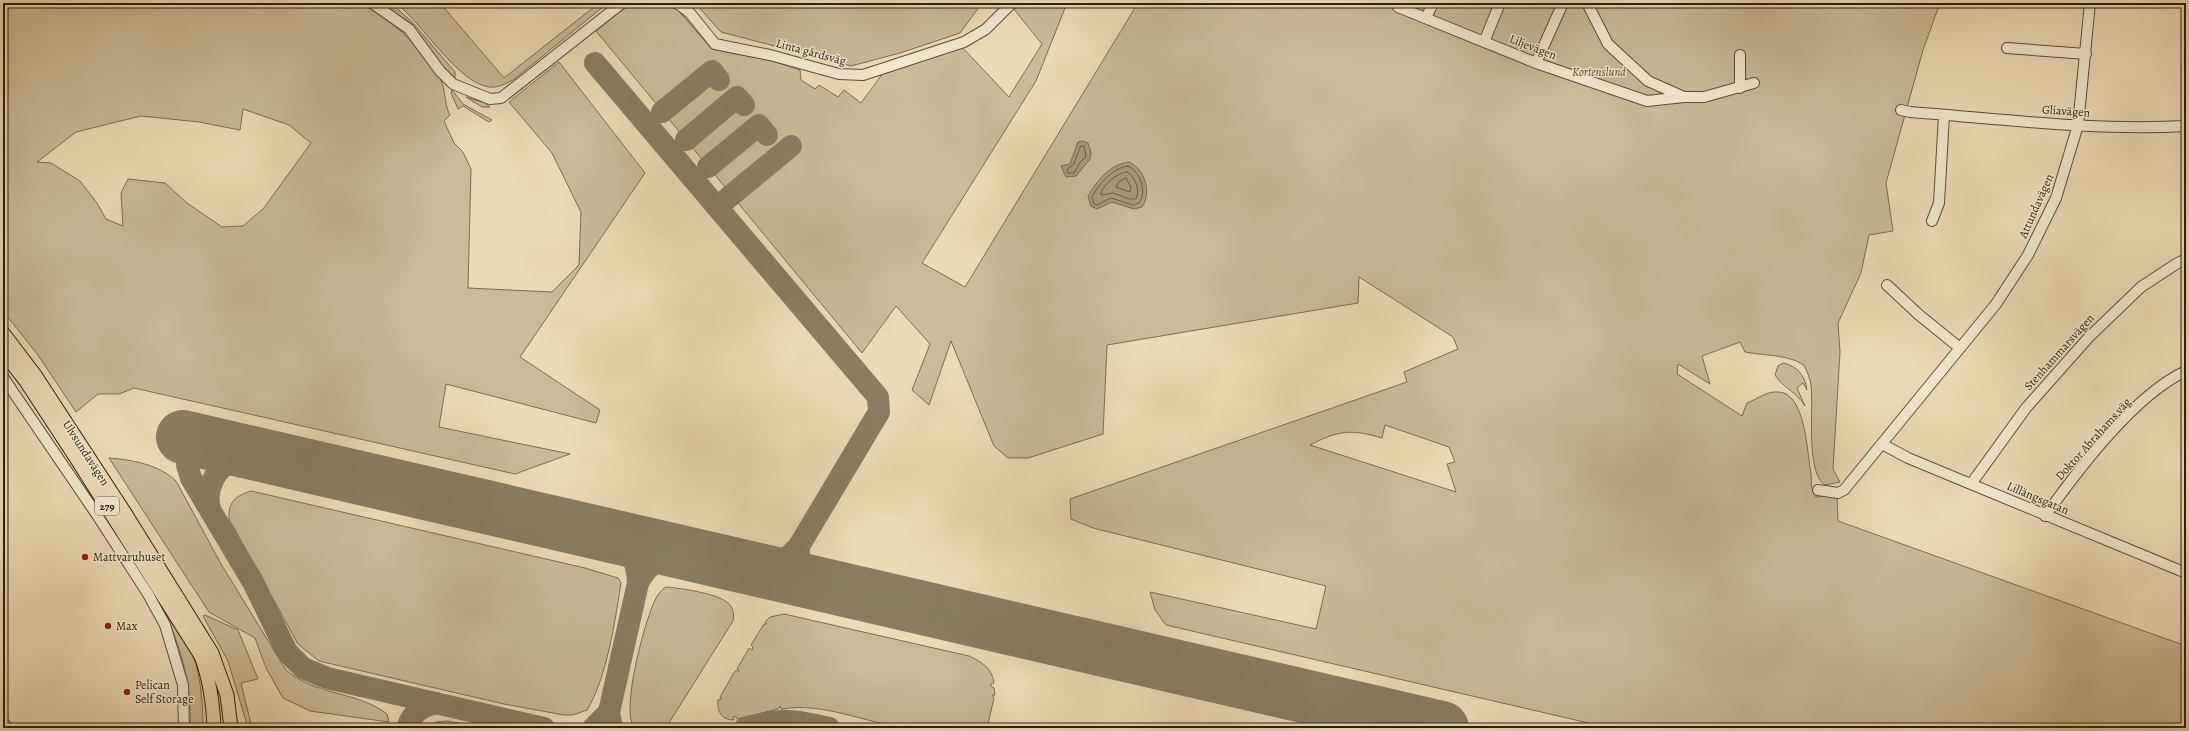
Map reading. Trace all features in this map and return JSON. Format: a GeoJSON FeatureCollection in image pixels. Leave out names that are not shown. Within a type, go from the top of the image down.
{"type":"FeatureCollection","features":[{"type":"Feature","properties":{"kind":"main road","name":"Ulvsundavägen"},"geometry":{"type":"LineString","coordinates":[[3,333],[35,375],[61,414],[125,513],[212,653],[227,696],[231,728]]}},
{"type":"Feature","properties":{"kind":"main road","name":"Ulvsundavägen"},"geometry":{"type":"LineString","coordinates":[[3,352],[25,380],[68,445],[201,656],[209,676],[213,699],[214,728]]}},
{"type":"Feature","properties":{"kind":"street"},"geometry":{"type":"LineString","coordinates":[[372,3],[409,30],[440,71],[453,84],[490,99],[501,98],[622,3]]}},
{"type":"Feature","properties":{"kind":"street","name":"Linta gårdsväg"},"geometry":{"type":"LineString","coordinates":[[677,3],[690,13],[715,44],[770,55],[816,69],[851,76],[863,75],[964,42],[986,30],[1011,4]]}},
{"type":"Feature","properties":{"kind":"street"},"geometry":{"type":"LineString","coordinates":[[1426,18],[1433,3]]}},
{"type":"Feature","properties":{"kind":"street"},"geometry":{"type":"LineString","coordinates":[[1484,42],[1500,3]]}},
{"type":"Feature","properties":{"kind":"street"},"geometry":{"type":"LineString","coordinates":[[1536,63],[1563,3]]}},
{"type":"Feature","properties":{"kind":"street"},"geometry":{"type":"LineString","coordinates":[[1587,3],[1608,44],[1648,81],[1684,97]]}},
{"type":"Feature","properties":{"kind":"street","name":"Attundavägen"},"geometry":{"type":"LineString","coordinates":[[1818,490],[1838,493],[1844,490],[1996,304],[2028,255],[2056,198],[2078,125],[2090,3]]}},
{"type":"Feature","properties":{"kind":"street","name":"Liljevägen"},"geometry":{"type":"LineString","coordinates":[[1398,7],[1536,63],[1647,101],[1704,96],[1754,84]]}},
{"type":"Feature","properties":{"kind":"street"},"geometry":{"type":"LineString","coordinates":[[2007,48],[2086,54]]}},
{"type":"Feature","properties":{"kind":"street"},"geometry":{"type":"LineString","coordinates":[[1740,55],[1740,88]]}},
{"type":"Feature","properties":{"kind":"street","name":"Gliavägen"},"geometry":{"type":"LineString","coordinates":[[1901,110],[1944,115],[2078,125],[2152,128],[2186,126]]}},
{"type":"Feature","properties":{"kind":"street"},"geometry":{"type":"LineString","coordinates":[[1932,221],[1939,203],[1944,115]]}},
{"type":"Feature","properties":{"kind":"street","name":"Stenhammarsvägen"},"geometry":{"type":"LineString","coordinates":[[1971,484],[2026,408],[2089,337],[2141,287],[2186,259]]}},
{"type":"Feature","properties":{"kind":"street"},"geometry":{"type":"LineString","coordinates":[[1887,285],[1918,314],[1960,348]]}},
{"type":"Feature","properties":{"kind":"street","name":"Doktor Abrahams väg"},"geometry":{"type":"LineString","coordinates":[[2045,516],[2077,471],[2124,419],[2155,391],[2184,376]]}},
{"type":"Feature","properties":{"kind":"street","name":"Ulvsundavägen"},"geometry":{"type":"LineString","coordinates":[[4,379],[101,522],[148,594],[165,625],[183,685],[184,728]]}},
{"type":"Feature","properties":{"kind":"street","name":"Lillängsgatan"},"geometry":{"type":"LineString","coordinates":[[1882,444],[1908,458],[2045,516],[2186,573]]}},
{"type":"Feature","properties":{"kind":"street"},"geometry":{"type":"LineString","coordinates":[[3,722],[8,728]]}},
{"type":"Feature","properties":{"kind":"green space"},"geometry":{"type":"Polygon","coordinates":[[[3,3],[363,3],[407,37],[427,59],[441,80],[450,115],[444,121],[454,143],[463,152],[471,169],[468,288],[552,292],[579,265],[581,212],[552,153],[509,102],[559,62],[645,173],[520,357],[600,410],[596,423],[446,384],[439,427],[570,454],[515,474],[134,388],[119,394],[98,394],[76,412],[38,355],[3,311],[3,3]],[[243,109],[240,130],[199,122],[141,116],[76,132],[37,162],[51,163],[80,181],[97,203],[106,219],[123,226],[121,193],[128,179],[165,183],[187,203],[222,227],[243,226],[263,209],[311,143],[289,125],[243,109]]]}},
{"type":"Feature","properties":{"kind":"green space"},"geometry":{"type":"Polygon","coordinates":[[[380,3],[391,3],[413,23],[455,72],[455,78],[380,3]]]}},
{"type":"Feature","properties":{"kind":"green space"},"geometry":{"type":"Polygon","coordinates":[[[396,3],[440,3],[504,78],[599,3],[608,3],[513,80],[495,87],[489,87],[477,83],[465,75],[396,3]]]}},
{"type":"Feature","properties":{"kind":"green space","name":"Kortenslund"},"geometry":{"type":"Polygon","coordinates":[[[631,3],[654,3],[677,9],[712,49],[769,60],[800,70],[801,80],[815,89],[819,85],[838,97],[844,90],[861,103],[883,73],[961,46],[1009,97],[1042,44],[1013,8],[1017,3],[1067,3],[1036,81],[922,263],[965,287],[1138,3],[1940,3],[1923,50],[1886,183],[1893,231],[1869,235],[1861,273],[1838,323],[1840,352],[1833,469],[1840,482],[1825,485],[1819,478],[1815,467],[1812,439],[1811,385],[1804,365],[1797,361],[1783,357],[1745,352],[1740,342],[1702,356],[1710,384],[1678,364],[1677,374],[1742,416],[1747,403],[1762,396],[1774,392],[1787,395],[1794,402],[1800,413],[1804,426],[1813,491],[1816,497],[1837,495],[1838,521],[2186,646],[2186,728],[1610,728],[1166,625],[1155,610],[1150,592],[1316,629],[1326,586],[1093,528],[1071,519],[1070,499],[1407,382],[1404,372],[1458,349],[1453,337],[1359,277],[1358,303],[1107,345],[1103,434],[1028,458],[1008,458],[994,446],[951,341],[929,405],[912,390],[930,344],[896,306],[862,353],[596,31],[631,3]],[[1385,425],[1382,438],[1362,433],[1345,432],[1329,436],[1310,445],[1456,492],[1447,464],[1455,462],[1449,447],[1385,425]]]}},
{"type":"Feature","properties":{"kind":"green space"},"geometry":{"type":"Polygon","coordinates":[[[695,3],[982,3],[960,33],[900,53],[851,66],[721,32],[695,3]]]}},
{"type":"Feature","properties":{"kind":"green space"},"geometry":{"type":"Polygon","coordinates":[[[452,90],[463,104],[492,120],[489,122],[463,106],[458,109],[451,93],[452,90]]]}},
{"type":"Feature","properties":{"kind":"green space"},"geometry":{"type":"Polygon","coordinates":[[[466,97],[485,103],[490,107],[482,107],[466,97]]]}},
{"type":"Feature","properties":{"kind":"green space"},"geometry":{"type":"Polygon","coordinates":[[[1783,363],[1792,366],[1800,372],[1807,390],[1803,383],[1797,388],[1805,406],[1802,401],[1775,375],[1778,366],[1783,363]]]}},
{"type":"Feature","properties":{"kind":"green space"},"geometry":{"type":"Polygon","coordinates":[[[109,458],[127,460],[153,467],[169,475],[176,481],[221,564],[286,670],[310,685],[363,701],[375,707],[387,714],[389,722],[310,711],[283,698],[266,668],[255,638],[209,612],[109,458]]]}},
{"type":"Feature","properties":{"kind":"green space"},"geometry":{"type":"Polygon","coordinates":[[[251,491],[585,568],[618,578],[621,583],[609,648],[600,682],[587,710],[573,715],[564,715],[504,704],[319,661],[298,644],[229,519],[230,508],[234,500],[237,497],[251,491]]]}},
{"type":"Feature","properties":{"kind":"green space"},"geometry":{"type":"Polygon","coordinates":[[[666,587],[700,592],[725,600],[733,610],[733,621],[667,726],[665,728],[635,728],[631,719],[630,704],[636,664],[646,624],[652,608],[661,590],[666,587]]]}},
{"type":"Feature","properties":{"kind":"green space"},"geometry":{"type":"Polygon","coordinates":[[[160,603],[183,636],[196,663],[201,694],[203,728],[190,728],[187,679],[179,648],[160,603]]]}},
{"type":"Feature","properties":{"kind":"green space"},"geometry":{"type":"Polygon","coordinates":[[[784,614],[969,656],[978,661],[989,669],[994,683],[991,684],[991,686],[994,688],[995,695],[992,695],[994,698],[987,728],[904,728],[828,710],[813,708],[781,709],[780,706],[778,709],[737,719],[735,716],[733,717],[734,720],[723,717],[718,708],[718,700],[722,699],[720,697],[735,671],[739,671],[737,669],[749,648],[752,650],[753,647],[751,645],[764,624],[767,624],[765,622],[770,617],[784,614]]]}},
{"type":"Feature","properties":{"kind":"green space"},"geometry":{"type":"Polygon","coordinates":[[[205,615],[238,630],[258,679],[241,683],[252,728],[248,728],[228,661],[203,616],[205,615]]]}},
{"type":"Feature","properties":{"kind":"green space"},"geometry":{"type":"Polygon","coordinates":[[[448,721],[482,728],[427,728],[436,722],[448,721]]]}},
{"type":"Feature","properties":{"kind":"water"},"geometry":{"type":"Polygon","coordinates":[[[1082,141],[1088,143],[1091,153],[1090,159],[1076,176],[1066,177],[1061,166],[1070,164],[1078,142],[1082,141]]]}},
{"type":"Feature","properties":{"kind":"water"},"geometry":{"type":"Polygon","coordinates":[[[1129,162],[1135,165],[1139,170],[1145,182],[1146,195],[1142,207],[1134,209],[1112,202],[1097,209],[1091,206],[1088,196],[1100,179],[1116,166],[1129,162]]]}},
{"type":"Feature","properties":{"kind":"taxiway"},"geometry":{"type":"LineString","coordinates":[[595,63],[878,397],[879,412],[799,546]]}},
{"type":"Feature","properties":{"kind":"taxiway"},"geometry":{"type":"LineString","coordinates":[[662,112],[712,71],[719,80]]}},
{"type":"Feature","properties":{"kind":"taxiway"},"geometry":{"type":"LineString","coordinates":[[686,140],[737,97],[744,105]]}},
{"type":"Feature","properties":{"kind":"taxiway"},"geometry":{"type":"LineString","coordinates":[[708,167],[759,125],[767,135]]}},
{"type":"Feature","properties":{"kind":"taxiway"},"geometry":{"type":"LineString","coordinates":[[717,207],[791,146]]}},
{"type":"Feature","properties":{"kind":"taxiway"},"geometry":{"type":"LineString","coordinates":[[206,442],[195,444],[187,452],[187,465],[191,478],[253,582],[287,652],[303,668],[327,678],[544,728]]}},
{"type":"Feature","properties":{"kind":"taxiway"},"geometry":{"type":"LineString","coordinates":[[211,512],[209,504],[210,488],[217,473],[223,466],[230,461],[244,456],[265,456]]}},
{"type":"Feature","properties":{"kind":"taxiway"},"geometry":{"type":"LineString","coordinates":[[616,537],[633,557],[638,583],[650,566],[655,562],[667,556],[681,552]]}},
{"type":"Feature","properties":{"kind":"taxiway"},"geometry":{"type":"LineString","coordinates":[[755,569],[770,567],[780,563],[799,546],[799,560],[802,570],[809,578],[821,584]]}},
{"type":"Feature","properties":{"kind":"taxiway"},"geometry":{"type":"LineString","coordinates":[[609,712],[638,583]]}},
{"type":"Feature","properties":{"kind":"taxiway"},"geometry":{"type":"LineString","coordinates":[[407,728],[412,718],[419,710],[428,705],[439,704]]}},
{"type":"Feature","properties":{"kind":"taxiway"},"geometry":{"type":"LineString","coordinates":[[593,728],[609,712],[612,728]]}},
{"type":"Feature","properties":{"kind":"taxiway"},"geometry":{"type":"LineString","coordinates":[[745,728],[779,721],[796,721],[829,728]]}},
{"type":"Feature","properties":{"kind":"runway"},"geometry":{"type":"LineString","coordinates":[[183,437],[1442,728]]}},
{"type":"Feature","properties":{"kind":"place","name":"Mattvaruhuset"},"geometry":{"type":"Point","coordinates":[85,557]}},
{"type":"Feature","properties":{"kind":"place","name":"Max"},"geometry":{"type":"Point","coordinates":[108,626]}},
{"type":"Feature","properties":{"kind":"place","name":"Pelican Self Storage"},"geometry":{"type":"Point","coordinates":[127,692]}}]}
